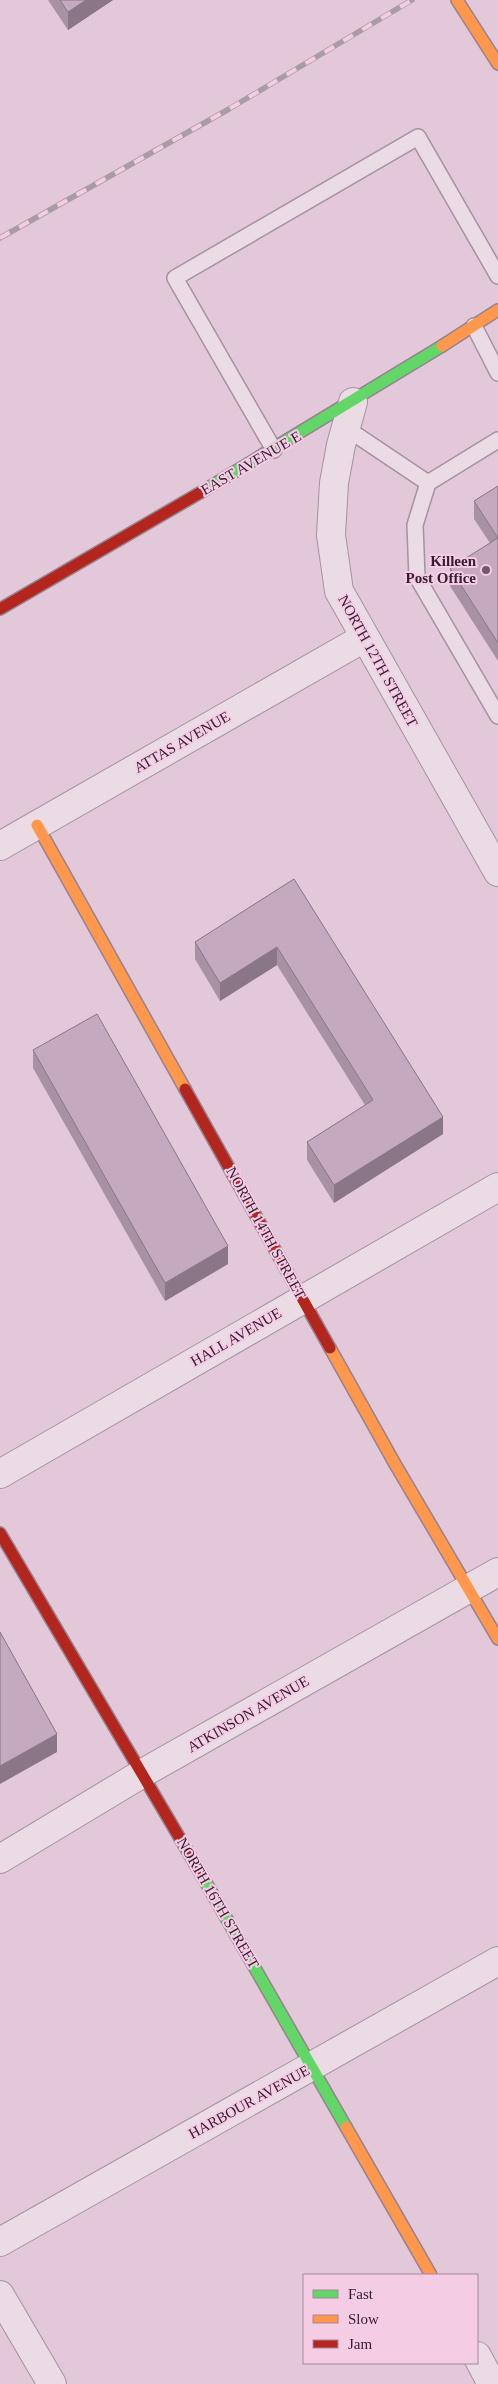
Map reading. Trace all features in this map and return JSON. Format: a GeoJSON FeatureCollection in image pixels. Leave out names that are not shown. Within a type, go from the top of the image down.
{"type":"FeatureCollection","features":[{"type":"Feature","properties":{"kind":"street"},"geometry":{"type":"LineString","coordinates":[[457,0],[498,64]]}},
{"type":"Feature","properties":{"kind":"street","name":"EAST AVENUE E"},"geometry":{"type":"LineString","coordinates":[[0,609],[274,450],[498,310]]}},
{"type":"Feature","properties":{"kind":"street","name":"NORTH 12TH STREET"},"geometry":{"type":"LineString","coordinates":[[353,402],[334,483],[331,535],[339,591],[364,638],[496,864]]}},
{"type":"Feature","properties":{"kind":"street","name":"ATTAS AVENUE"},"geometry":{"type":"LineString","coordinates":[[0,846],[364,638]]}},
{"type":"Feature","properties":{"kind":"street","name":"NORTH 14TH STREET"},"geometry":{"type":"LineString","coordinates":[[37,825],[395,1464],[498,1639]]}},
{"type":"Feature","properties":{"kind":"street","name":"HALL AVENUE"},"geometry":{"type":"LineString","coordinates":[[0,1474],[498,1187]]}},
{"type":"Feature","properties":{"kind":"street","name":"NORTH 16TH STREET"},"geometry":{"type":"LineString","coordinates":[[0,1533],[143,1773],[430,2274]]}},
{"type":"Feature","properties":{"kind":"street","name":"ATKINSON AVENUE"},"geometry":{"type":"LineString","coordinates":[[0,1859],[143,1773],[498,1572]]}},
{"type":"Feature","properties":{"kind":"street","name":"HARBOUR AVENUE"},"geometry":{"type":"LineString","coordinates":[[0,2242],[498,1961]]}},
{"type":"Feature","properties":{"kind":"street"},"geometry":{"type":"LineString","coordinates":[[0,2295],[52,2384]]}},
{"type":"Feature","properties":{"kind":"street"},"geometry":{"type":"LineString","coordinates":[[478,2358],[492,2384]]}},
{"type":"Feature","properties":{"kind":"lane"},"geometry":{"type":"LineString","coordinates":[[274,450],[175,278],[418,137],[498,276]]}},
{"type":"Feature","properties":{"kind":"lane"},"geometry":{"type":"LineString","coordinates":[[474,326],[498,373]]}},
{"type":"Feature","properties":{"kind":"lane"},"geometry":{"type":"LineString","coordinates":[[346,428],[428,483]]}},
{"type":"Feature","properties":{"kind":"lane"},"geometry":{"type":"LineString","coordinates":[[498,440],[428,483],[415,525],[417,577],[498,716]]}},
{"type":"Feature","properties":{"kind":"building"},"geometry":{"type":"Polygon","coordinates":[[[60,0],[86,0],[68,12],[60,0]]]}},
{"type":"Feature","properties":{"kind":"building"},"geometry":{"type":"Polygon","coordinates":[[[498,486],[498,538],[474,501],[498,486]]]}},
{"type":"Feature","properties":{"kind":"building"},"geometry":{"type":"Polygon","coordinates":[[[498,538],[498,643],[450,568],[498,538]]]}},
{"type":"Feature","properties":{"kind":"building"},"geometry":{"type":"Polygon","coordinates":[[[294,879],[443,1117],[334,1185],[307,1142],[373,1100],[277,947],[220,983],[195,942],[294,879]]]}},
{"type":"Feature","properties":{"kind":"building"},"geometry":{"type":"Polygon","coordinates":[[[97,1014],[228,1246],[165,1283],[33,1050],[97,1014]]]}},
{"type":"Feature","properties":{"kind":"building"},"geometry":{"type":"Polygon","coordinates":[[[0,1632],[57,1734],[0,1766],[0,1632]]]}},
{"type":"Feature","properties":{"kind":"railway"},"geometry":{"type":"LineString","coordinates":[[0,238],[229,109],[412,0]]}},
{"type":"Feature","properties":{"kind":"traffic: fast"},"geometry":{"type":"LineString","coordinates":[[203,491],[442,346]]}},
{"type":"Feature","properties":{"kind":"traffic: fast"},"geometry":{"type":"LineString","coordinates":[[201,1874],[346,2127]]}},
{"type":"Feature","properties":{"kind":"traffic: slow"},"geometry":{"type":"LineString","coordinates":[[457,0],[498,64]]}},
{"type":"Feature","properties":{"kind":"traffic: slow"},"geometry":{"type":"LineString","coordinates":[[442,346],[498,310]]}},
{"type":"Feature","properties":{"kind":"traffic: slow"},"geometry":{"type":"LineString","coordinates":[[37,825],[185,1089]]}},
{"type":"Feature","properties":{"kind":"traffic: slow"},"geometry":{"type":"LineString","coordinates":[[330,1348],[395,1464],[498,1639]]}},
{"type":"Feature","properties":{"kind":"traffic: slow"},"geometry":{"type":"LineString","coordinates":[[346,2127],[430,2274]]}},
{"type":"Feature","properties":{"kind":"traffic: jam"},"geometry":{"type":"LineString","coordinates":[[0,609],[203,491]]}},
{"type":"Feature","properties":{"kind":"traffic: jam"},"geometry":{"type":"LineString","coordinates":[[185,1089],[330,1348]]}},
{"type":"Feature","properties":{"kind":"traffic: jam"},"geometry":{"type":"LineString","coordinates":[[0,1533],[201,1874]]}},
{"type":"Feature","properties":{"kind":"place","name":"Killeen Post Office"},"geometry":{"type":"Point","coordinates":[486,570]}}]}
